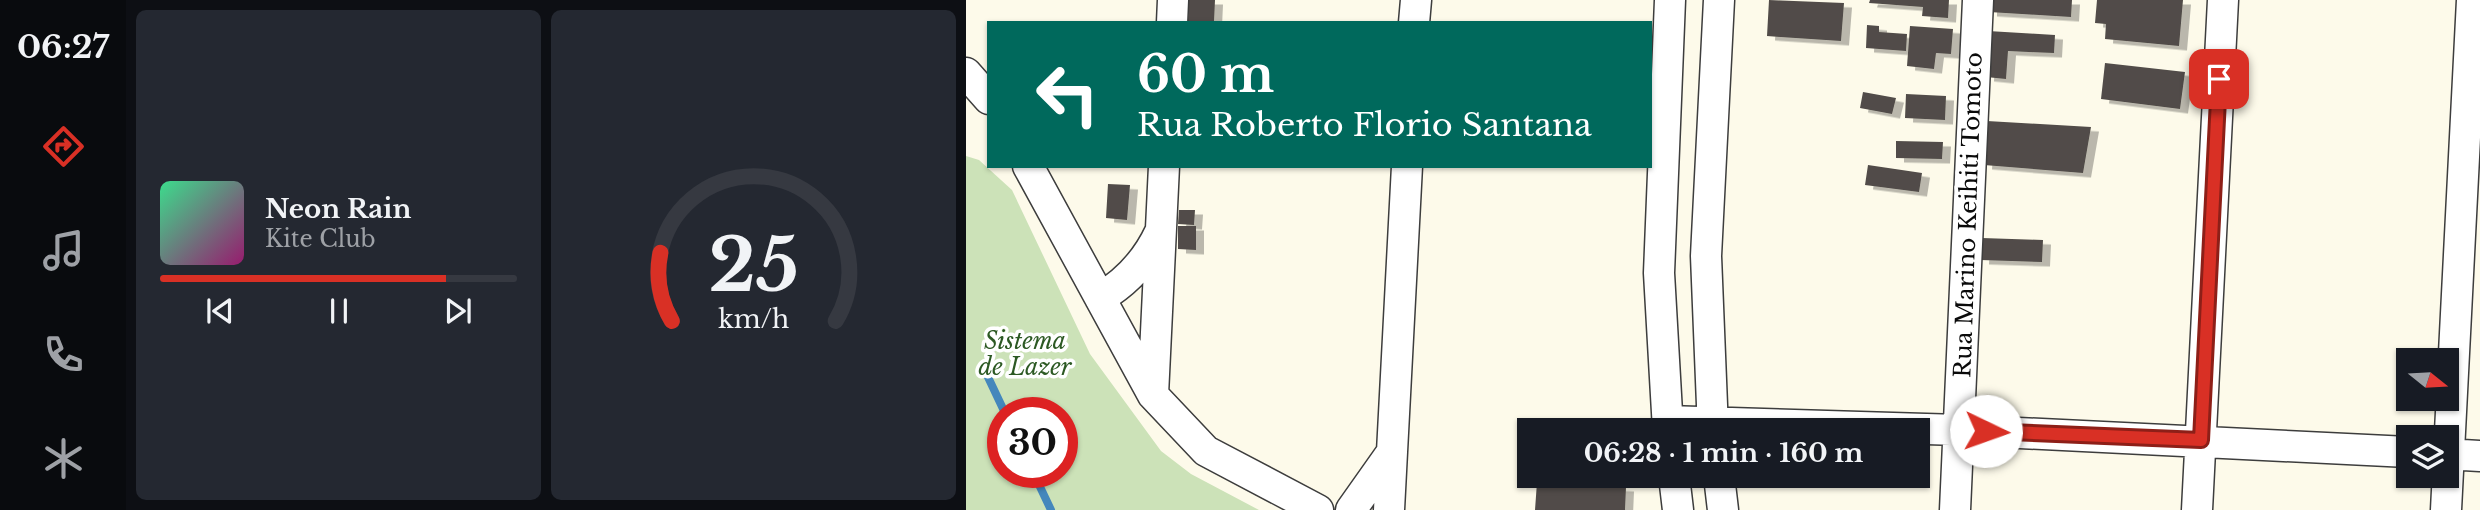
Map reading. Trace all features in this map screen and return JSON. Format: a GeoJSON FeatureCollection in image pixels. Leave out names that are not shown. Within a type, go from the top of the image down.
{"type":"FeatureCollection","features":[{"type":"Feature","properties":{"kind":"street"},"geometry":{"type":"LineString","coordinates":[[1172,21],[1173,0]]}},
{"type":"Feature","properties":{"kind":"street"},"geometry":{"type":"LineString","coordinates":[[1414,21],[1416,0]]}},
{"type":"Feature","properties":{"kind":"street"},"geometry":{"type":"LineString","coordinates":[[1667,418],[1659,273],[1670,0]]}},
{"type":"Feature","properties":{"kind":"street"},"geometry":{"type":"LineString","coordinates":[[1712,418],[1706,256],[1719,0]]}},
{"type":"Feature","properties":{"kind":"street","name":"Rua Marino Keihiti Tomoto"},"geometry":{"type":"LineString","coordinates":[[1955,510],[1978,0]]}},
{"type":"Feature","properties":{"kind":"street"},"geometry":{"type":"LineString","coordinates":[[2197,510],[2223,0]]}},
{"type":"Feature","properties":{"kind":"street"},"geometry":{"type":"LineString","coordinates":[[2450,425],[2472,0]]}},
{"type":"Feature","properties":{"kind":"street"},"geometry":{"type":"LineString","coordinates":[[966,73],[987,97]]}},
{"type":"Feature","properties":{"kind":"street"},"geometry":{"type":"LineString","coordinates":[[966,109],[987,108]]}},
{"type":"Feature","properties":{"kind":"street"},"geometry":{"type":"LineString","coordinates":[[1029,168],[1153,395],[1206,451],[1318,510]]}},
{"type":"Feature","properties":{"kind":"street"},"geometry":{"type":"LineString","coordinates":[[1153,395],[1164,168]]}},
{"type":"Feature","properties":{"kind":"street"},"geometry":{"type":"LineString","coordinates":[[1389,510],[1407,168]]}},
{"type":"Feature","properties":{"kind":"street"},"geometry":{"type":"LineString","coordinates":[[1100,298],[1116,288],[1149,255],[1161,229]]}},
{"type":"Feature","properties":{"kind":"street"},"geometry":{"type":"LineString","coordinates":[[1114,324],[1128,323],[1136,319],[1157,302]]}},
{"type":"Feature","properties":{"kind":"street"},"geometry":{"type":"LineString","coordinates":[[1930,430],[2201,440],[2396,451]]}},
{"type":"Feature","properties":{"kind":"street"},"geometry":{"type":"LineString","coordinates":[[1351,510],[1392,452]]}},
{"type":"Feature","properties":{"kind":"street"},"geometry":{"type":"LineString","coordinates":[[2459,455],[2480,456]]}},
{"type":"Feature","properties":{"kind":"street"},"geometry":{"type":"LineString","coordinates":[[1675,488],[1678,510]]}},
{"type":"Feature","properties":{"kind":"street"},"geometry":{"type":"LineString","coordinates":[[1720,488],[1723,510]]}},
{"type":"Feature","properties":{"kind":"street"},"geometry":{"type":"LineString","coordinates":[[2446,510],[2447,488]]}},
{"type":"Feature","properties":{"kind":"green space","name":"Sistema de Lazer"},"geometry":{"type":"Polygon","coordinates":[[[966,156],[979,160],[1012,190],[1090,354],[1161,451],[1191,474],[1259,510],[966,510],[966,156]]]}},
{"type":"Feature","properties":{"kind":"building"},"geometry":{"type":"Polygon","coordinates":[[[1189,0],[1215,0],[1214,21],[1188,21],[1189,0]]]}},
{"type":"Feature","properties":{"kind":"building"},"geometry":{"type":"Polygon","coordinates":[[[1769,0],[1844,3],[1841,41],[1767,36],[1769,0]]]}},
{"type":"Feature","properties":{"kind":"building"},"geometry":{"type":"Polygon","coordinates":[[[1870,0],[1949,0],[1948,18],[1922,16],[1923,7],[1869,3],[1870,0]]]}},
{"type":"Feature","properties":{"kind":"building"},"geometry":{"type":"Polygon","coordinates":[[[1989,0],[2072,0],[2071,17],[1989,12],[1989,0]]]}},
{"type":"Feature","properties":{"kind":"building"},"geometry":{"type":"Polygon","coordinates":[[[2097,0],[2183,0],[2179,46],[2105,39],[2106,24],[2095,23],[2097,0]]]}},
{"type":"Feature","properties":{"kind":"building"},"geometry":{"type":"Polygon","coordinates":[[[1867,25],[1879,26],[1879,32],[1907,34],[1906,51],[1866,48],[1867,25]]]}},
{"type":"Feature","properties":{"kind":"building"},"geometry":{"type":"Polygon","coordinates":[[[1910,26],[1953,29],[1951,54],[1936,53],[1934,69],[1907,66],[1910,26]]]}},
{"type":"Feature","properties":{"kind":"building"},"geometry":{"type":"Polygon","coordinates":[[[1988,31],[2055,35],[2054,53],[2008,51],[2006,79],[1986,77],[1988,31]]]}},
{"type":"Feature","properties":{"kind":"building"},"geometry":{"type":"Polygon","coordinates":[[[2105,63],[2185,72],[2180,109],[2101,99],[2105,63]]]}},
{"type":"Feature","properties":{"kind":"building"},"geometry":{"type":"Polygon","coordinates":[[[1863,92],[1896,98],[1892,114],[1860,108],[1863,92]]]}},
{"type":"Feature","properties":{"kind":"building"},"geometry":{"type":"Polygon","coordinates":[[[1906,94],[1946,96],[1945,120],[1905,118],[1906,94]]]}},
{"type":"Feature","properties":{"kind":"building"},"geometry":{"type":"Polygon","coordinates":[[[1987,121],[2091,127],[2083,173],[1984,165],[1987,121]]]}},
{"type":"Feature","properties":{"kind":"building"},"geometry":{"type":"Polygon","coordinates":[[[1896,141],[1943,142],[1942,159],[1896,158],[1896,141]]]}},
{"type":"Feature","properties":{"kind":"building"},"geometry":{"type":"Polygon","coordinates":[[[1868,165],[1922,173],[1919,192],[1865,185],[1868,165]]]}},
{"type":"Feature","properties":{"kind":"building"},"geometry":{"type":"Polygon","coordinates":[[[1108,184],[1130,185],[1127,220],[1106,218],[1108,184]]]}},
{"type":"Feature","properties":{"kind":"building"},"geometry":{"type":"Polygon","coordinates":[[[1179,210],[1195,210],[1194,225],[1178,224],[1179,210]]]}},
{"type":"Feature","properties":{"kind":"building"},"geometry":{"type":"Polygon","coordinates":[[[1178,226],[1196,226],[1196,250],[1178,249],[1178,226]]]}},
{"type":"Feature","properties":{"kind":"building"},"geometry":{"type":"Polygon","coordinates":[[[1982,238],[2043,240],[2042,262],[1981,260],[1982,238]]]}},
{"type":"Feature","properties":{"kind":"building"},"geometry":{"type":"Polygon","coordinates":[[[1537,488],[1626,488],[1625,510],[1535,510],[1537,488]]]}},
{"type":"Feature","properties":{"kind":"waterway"},"geometry":{"type":"LineString","coordinates":[[987,375],[997,397]]}},
{"type":"Feature","properties":{"kind":"waterway"},"geometry":{"type":"LineString","coordinates":[[1041,488],[1051,510]]}},
{"type":"Feature","properties":{"kind":"route"},"geometry":{"type":"LineString","coordinates":[[1986,431],[2201,440],[2219,79]]}}]}
